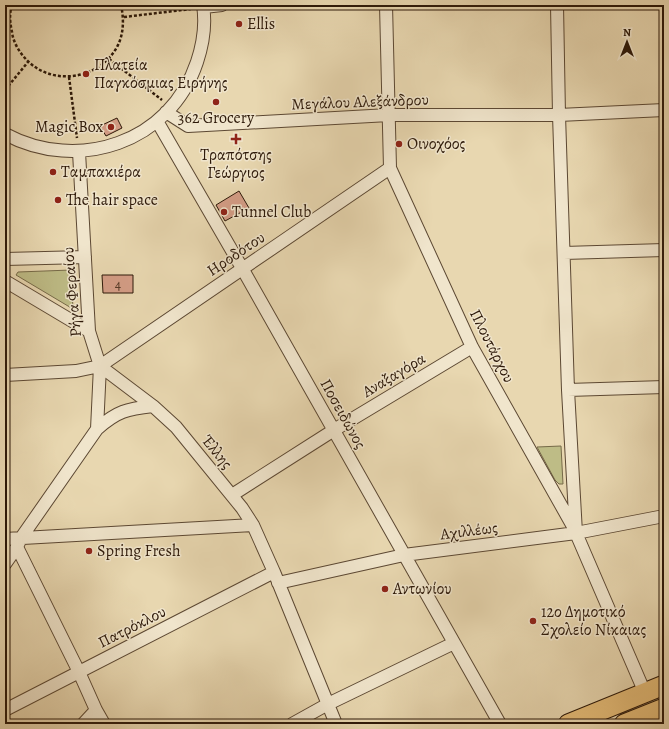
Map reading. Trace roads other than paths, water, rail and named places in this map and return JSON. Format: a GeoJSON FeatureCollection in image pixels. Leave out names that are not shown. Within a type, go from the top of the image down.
{"type":"FeatureCollection","features":[{"type":"Feature","properties":{"kind":"main road"},"geometry":{"type":"LineString","coordinates":[[568,724],[664,685]]}},
{"type":"Feature","properties":{"kind":"main road"},"geometry":{"type":"LineString","coordinates":[[624,724],[664,708]]}},
{"type":"Feature","properties":{"kind":"street"},"geometry":{"type":"LineString","coordinates":[[5,134],[17,141],[37,148],[79,152],[107,147],[133,137],[157,121],[169,110],[184,90],[194,71],[198,57],[204,29],[203,6],[222,5]]}},
{"type":"Feature","properties":{"kind":"street"},"geometry":{"type":"LineString","coordinates":[[386,5],[390,115],[390,168]]}},
{"type":"Feature","properties":{"kind":"street"},"geometry":{"type":"LineString","coordinates":[[557,5],[568,390],[576,533],[645,693]]}},
{"type":"Feature","properties":{"kind":"street","name":"Μεγάλου Αλεξάνδρου"},"geometry":{"type":"LineString","coordinates":[[169,110],[188,126],[390,115],[559,115],[664,110]]}},
{"type":"Feature","properties":{"kind":"street","name":"Ποσειδώνος"},"geometry":{"type":"LineString","coordinates":[[157,121],[242,268],[500,724]]}},
{"type":"Feature","properties":{"kind":"street","name":"Ρήγα Φεραίου"},"geometry":{"type":"LineString","coordinates":[[79,152],[89,331],[100,366],[97,429]]}},
{"type":"Feature","properties":{"kind":"street","name":"Ηροδότου"},"geometry":{"type":"LineString","coordinates":[[100,366],[390,168]]}},
{"type":"Feature","properties":{"kind":"street","name":"Πλουτάρχου"},"geometry":{"type":"LineString","coordinates":[[390,168],[472,347],[576,533]]}},
{"type":"Feature","properties":{"kind":"street"},"geometry":{"type":"LineString","coordinates":[[564,253],[664,250]]}},
{"type":"Feature","properties":{"kind":"street"},"geometry":{"type":"LineString","coordinates":[[5,260],[84,257]]}},
{"type":"Feature","properties":{"kind":"street"},"geometry":{"type":"LineString","coordinates":[[5,280],[89,331]]}},
{"type":"Feature","properties":{"kind":"street","name":"Αναξαγόρα"},"geometry":{"type":"LineString","coordinates":[[232,495],[334,430],[472,347]]}},
{"type":"Feature","properties":{"kind":"street"},"geometry":{"type":"LineString","coordinates":[[5,375],[76,371],[100,366]]}},
{"type":"Feature","properties":{"kind":"street","name":"Έλλης"},"geometry":{"type":"LineString","coordinates":[[100,366],[153,406],[176,427],[242,508],[253,525],[276,577],[336,724]]}},
{"type":"Feature","properties":{"kind":"street"},"geometry":{"type":"LineString","coordinates":[[568,390],[664,387]]}},
{"type":"Feature","properties":{"kind":"street"},"geometry":{"type":"LineString","coordinates":[[5,564],[97,429],[119,412],[153,406]]}},
{"type":"Feature","properties":{"kind":"street","name":"Αχιλλέως"},"geometry":{"type":"LineString","coordinates":[[276,577],[404,555],[576,533],[664,516]]}},
{"type":"Feature","properties":{"kind":"street"},"geometry":{"type":"LineString","coordinates":[[5,539],[19,542],[253,525]]}},
{"type":"Feature","properties":{"kind":"street"},"geometry":{"type":"LineString","coordinates":[[19,542],[96,710],[104,724]]}},
{"type":"Feature","properties":{"kind":"street","name":"Πατρόκλου"},"geometry":{"type":"LineString","coordinates":[[5,710],[79,672],[276,577]]}},
{"type":"Feature","properties":{"kind":"street"},"geometry":{"type":"LineString","coordinates":[[292,724],[328,704],[454,643]]}},
{"type":"Feature","properties":{"kind":"street"},"geometry":{"type":"LineString","coordinates":[[83,724],[96,710]]}},
{"type":"Feature","properties":{"kind":"place","name":"Ellis"},"geometry":{"type":"Point","coordinates":[239,24]}},
{"type":"Feature","properties":{"kind":"place","name":"Πλατεία Παγκόσμιας Ειρήνης"},"geometry":{"type":"Point","coordinates":[86,74]}},
{"type":"Feature","properties":{"kind":"place","name":"362 Grocery"},"geometry":{"type":"Point","coordinates":[216,102]}},
{"type":"Feature","properties":{"kind":"place","name":"Magic Box"},"geometry":{"type":"Point","coordinates":[111,127]}},
{"type":"Feature","properties":{"kind":"place","name":"Τραπότσης Γεώργιος"},"geometry":{"type":"Point","coordinates":[236,139]}},
{"type":"Feature","properties":{"kind":"place","name":"Οινοχόος"},"geometry":{"type":"Point","coordinates":[399,144]}},
{"type":"Feature","properties":{"kind":"place","name":"Ταμπακιέρα"},"geometry":{"type":"Point","coordinates":[53,172]}},
{"type":"Feature","properties":{"kind":"place","name":"The hair space"},"geometry":{"type":"Point","coordinates":[58,200]}},
{"type":"Feature","properties":{"kind":"place","name":"Tunnel Club"},"geometry":{"type":"Point","coordinates":[224,212]}},
{"type":"Feature","properties":{"kind":"place","name":"Spring Fresh"},"geometry":{"type":"Point","coordinates":[89,551]}},
{"type":"Feature","properties":{"kind":"place","name":"Αντωνίου"},"geometry":{"type":"Point","coordinates":[385,589]}},
{"type":"Feature","properties":{"kind":"place","name":"12ο Δημοτικό Σχολείο Νίκαιας"},"geometry":{"type":"Point","coordinates":[533,621]}}]}
